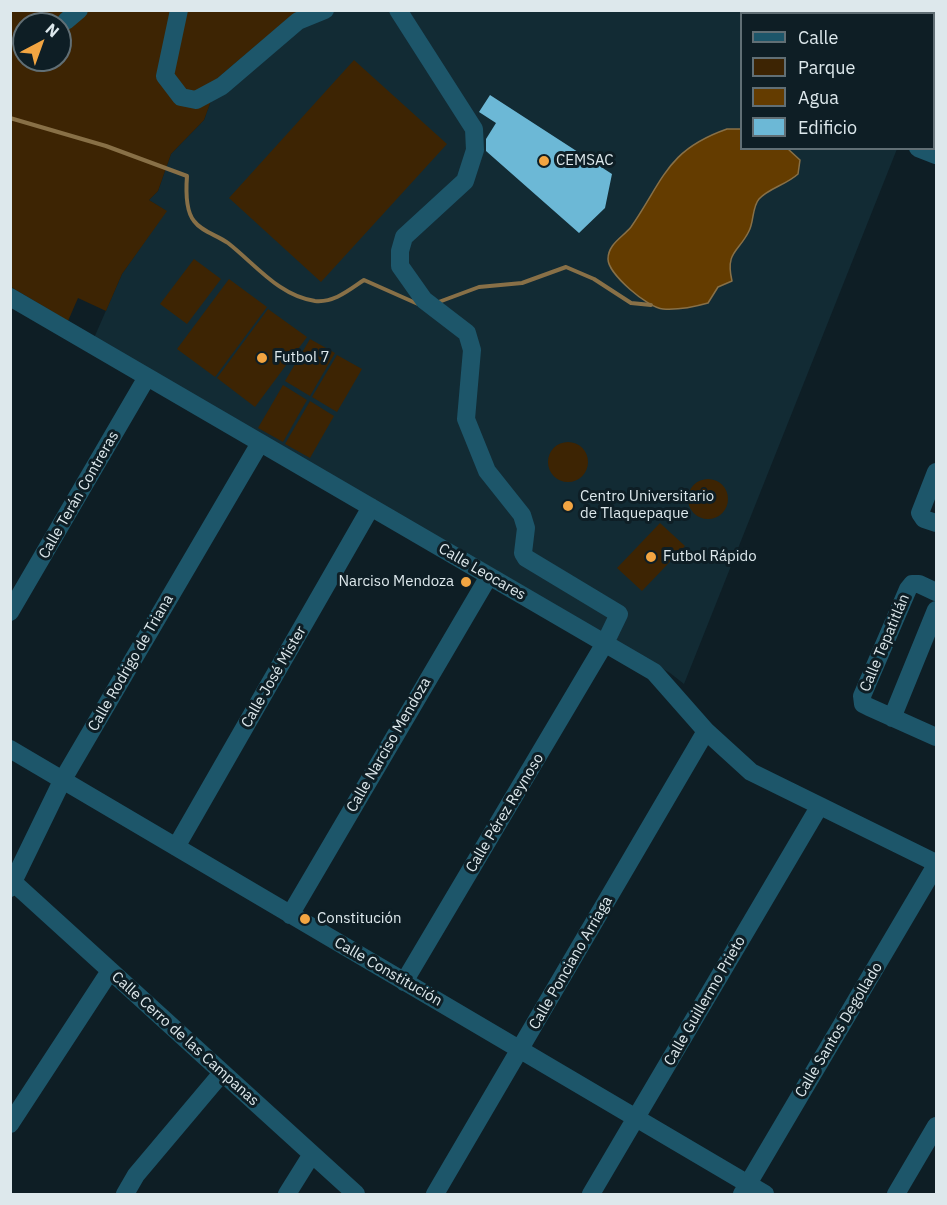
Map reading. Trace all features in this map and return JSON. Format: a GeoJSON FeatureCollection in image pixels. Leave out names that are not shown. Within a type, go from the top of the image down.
{"type":"FeatureCollection","features":[{"type":"Feature","properties":{"kind":"street"},"geometry":{"type":"LineString","coordinates":[[179,10],[165,76],[181,97],[196,100],[222,86],[298,21],[325,10]]}},
{"type":"Feature","properties":{"kind":"street","name":"Calle Pérez Reynoso"},"geometry":{"type":"LineString","coordinates":[[397,11],[474,129],[475,150],[465,181],[404,237],[400,266],[431,305],[467,333],[472,350],[466,419],[487,471],[522,515],[526,528],[523,553],[526,558],[619,614],[605,643],[404,982]]}},
{"type":"Feature","properties":{"kind":"street","name":"Calle Leocares"},"geometry":{"type":"LineString","coordinates":[[10,297],[654,672],[706,731],[751,772],[936,864]]}},
{"type":"Feature","properties":{"kind":"street","name":"Calle Terán Contreras"},"geometry":{"type":"LineString","coordinates":[[10,612],[147,377]]}},
{"type":"Feature","properties":{"kind":"street","name":"Calle Rodrigo de Triana"},"geometry":{"type":"LineString","coordinates":[[12,886],[62,781],[260,442]]}},
{"type":"Feature","properties":{"kind":"street"},"geometry":{"type":"LineString","coordinates":[[936,471],[920,513],[924,519],[936,524]]}},
{"type":"Feature","properties":{"kind":"street","name":"Calle José Mister"},"geometry":{"type":"LineString","coordinates":[[176,848],[371,507]]}},
{"type":"Feature","properties":{"kind":"street","name":"Calle Narciso Mendoza"},"geometry":{"type":"LineString","coordinates":[[290,915],[489,576]]}},
{"type":"Feature","properties":{"kind":"street","name":"Calle Tepatitlán"},"geometry":{"type":"LineString","coordinates":[[892,718],[863,704],[862,696],[912,584],[919,584],[936,592]]}},
{"type":"Feature","properties":{"kind":"street"},"geometry":{"type":"LineString","coordinates":[[936,610],[892,718],[936,737]]}},
{"type":"Feature","properties":{"kind":"street","name":"Calle Ponciano Arriaga"},"geometry":{"type":"LineString","coordinates":[[435,1194],[706,731]]}},
{"type":"Feature","properties":{"kind":"street","name":"Calle Constitución"},"geometry":{"type":"LineString","coordinates":[[10,749],[636,1119],[745,1189],[765,1194]]}},
{"type":"Feature","properties":{"kind":"street","name":"Calle Guillermo Prieto"},"geometry":{"type":"LineString","coordinates":[[591,1194],[819,807]]}},
{"type":"Feature","properties":{"kind":"street","name":"Calle Santos Degollado"},"geometry":{"type":"LineString","coordinates":[[745,1189],[936,864]]}},
{"type":"Feature","properties":{"kind":"street","name":"Calle Cerro de las Campanas"},"geometry":{"type":"LineString","coordinates":[[12,886],[110,971],[356,1194]]}},
{"type":"Feature","properties":{"kind":"street"},"geometry":{"type":"LineString","coordinates":[[10,1125],[110,971]]}},
{"type":"Feature","properties":{"kind":"street"},"geometry":{"type":"LineString","coordinates":[[125,1194],[136,1175],[222,1073]]}},
{"type":"Feature","properties":{"kind":"street"},"geometry":{"type":"LineString","coordinates":[[896,1194],[936,1126]]}},
{"type":"Feature","properties":{"kind":"street"},"geometry":{"type":"LineString","coordinates":[[287,1194],[312,1154]]}},
{"type":"Feature","properties":{"kind":"shaded area","name":"Centro Universitario de Tlaquepaque"},"geometry":{"type":"Polygon","coordinates":[[[301,11],[936,11],[935,54],[935,12],[740,12],[740,150],[897,150],[684,684],[670,673],[94,338],[122,274],[166,211],[149,200],[158,191],[171,154],[204,120],[220,76],[291,16],[301,11]]]}},
{"type":"Feature","properties":{"kind":"green space"},"geometry":{"type":"Polygon","coordinates":[[[11,11],[301,11],[291,16],[220,76],[204,120],[171,154],[158,191],[149,200],[167,211],[122,274],[106,311],[78,298],[68,321],[11,287],[11,11]]]}},
{"type":"Feature","properties":{"kind":"green space"},"geometry":{"type":"Polygon","coordinates":[[[354,60],[447,144],[321,282],[229,198],[354,60]]]}},
{"type":"Feature","properties":{"kind":"green space"},"geometry":{"type":"Polygon","coordinates":[[[194,259],[221,279],[187,324],[160,304],[194,259]]]}},
{"type":"Feature","properties":{"kind":"green space","name":"Futbol 7"},"geometry":{"type":"Polygon","coordinates":[[[229,279],[267,307],[215,377],[177,349],[229,279]]]}},
{"type":"Feature","properties":{"kind":"green space","name":"Futbol 7"},"geometry":{"type":"Polygon","coordinates":[[[268,309],[307,337],[255,407],[217,378],[268,309]]]}},
{"type":"Feature","properties":{"kind":"green space"},"geometry":{"type":"Polygon","coordinates":[[[310,339],[335,353],[310,396],[285,381],[310,339]]]}},
{"type":"Feature","properties":{"kind":"green space"},"geometry":{"type":"Polygon","coordinates":[[[337,355],[362,369],[337,412],[312,397],[337,355]]]}},
{"type":"Feature","properties":{"kind":"green space"},"geometry":{"type":"Polygon","coordinates":[[[283,385],[307,400],[283,442],[258,428],[283,385]]]}},
{"type":"Feature","properties":{"kind":"green space"},"geometry":{"type":"Polygon","coordinates":[[[310,401],[334,416],[310,458],[285,444],[310,401]]]}},
{"type":"Feature","properties":{"kind":"green space"},"geometry":{"type":"Polygon","coordinates":[[[568,442],[582,448],[588,462],[582,476],[568,482],[554,476],[548,462],[554,448],[568,442]]]}},
{"type":"Feature","properties":{"kind":"green space"},"geometry":{"type":"Polygon","coordinates":[[[708,479],[722,485],[728,499],[722,513],[708,519],[694,513],[688,499],[694,485],[708,479]]]}},
{"type":"Feature","properties":{"kind":"green space","name":"Futbol Rápido"},"geometry":{"type":"Polygon","coordinates":[[[660,523],[685,546],[642,591],[617,568],[660,523]]]}},
{"type":"Feature","properties":{"kind":"water"},"geometry":{"type":"Polygon","coordinates":[[[727,129],[740,129],[740,150],[789,150],[800,160],[798,174],[768,192],[757,202],[749,231],[730,263],[732,281],[718,287],[708,303],[680,309],[663,309],[639,297],[621,281],[610,265],[608,259],[610,249],[631,227],[669,168],[691,146],[727,129]]]}},
{"type":"Feature","properties":{"kind":"building","name":"CEMSAC"},"geometry":{"type":"Polygon","coordinates":[[[490,95],[612,174],[605,208],[579,233],[486,151],[486,139],[496,123],[479,112],[490,95]]]}},
{"type":"Feature","properties":{"kind":"waterway"},"geometry":{"type":"LineString","coordinates":[[10,118],[106,146],[187,176],[188,205],[197,225],[228,243],[268,278],[290,293],[315,301],[329,300],[364,280],[418,304]]}},
{"type":"Feature","properties":{"kind":"waterway"},"geometry":{"type":"LineString","coordinates":[[436,303],[479,287],[522,283],[566,267],[594,279],[631,303],[651,305]]}},
{"type":"Feature","properties":{"kind":"place","name":"CEMSAC"},"geometry":{"type":"Point","coordinates":[544,161]}},
{"type":"Feature","properties":{"kind":"place","name":"Futbol 7"},"geometry":{"type":"Point","coordinates":[262,358]}},
{"type":"Feature","properties":{"kind":"place","name":"Centro Universitario de Tlaquepaque"},"geometry":{"type":"Point","coordinates":[568,506]}},
{"type":"Feature","properties":{"kind":"place","name":"Futbol Rápido"},"geometry":{"type":"Point","coordinates":[651,557]}},
{"type":"Feature","properties":{"kind":"place","name":"Narciso Mendoza"},"geometry":{"type":"Point","coordinates":[466,582]}},
{"type":"Feature","properties":{"kind":"place","name":"Constitución"},"geometry":{"type":"Point","coordinates":[305,919]}}]}
